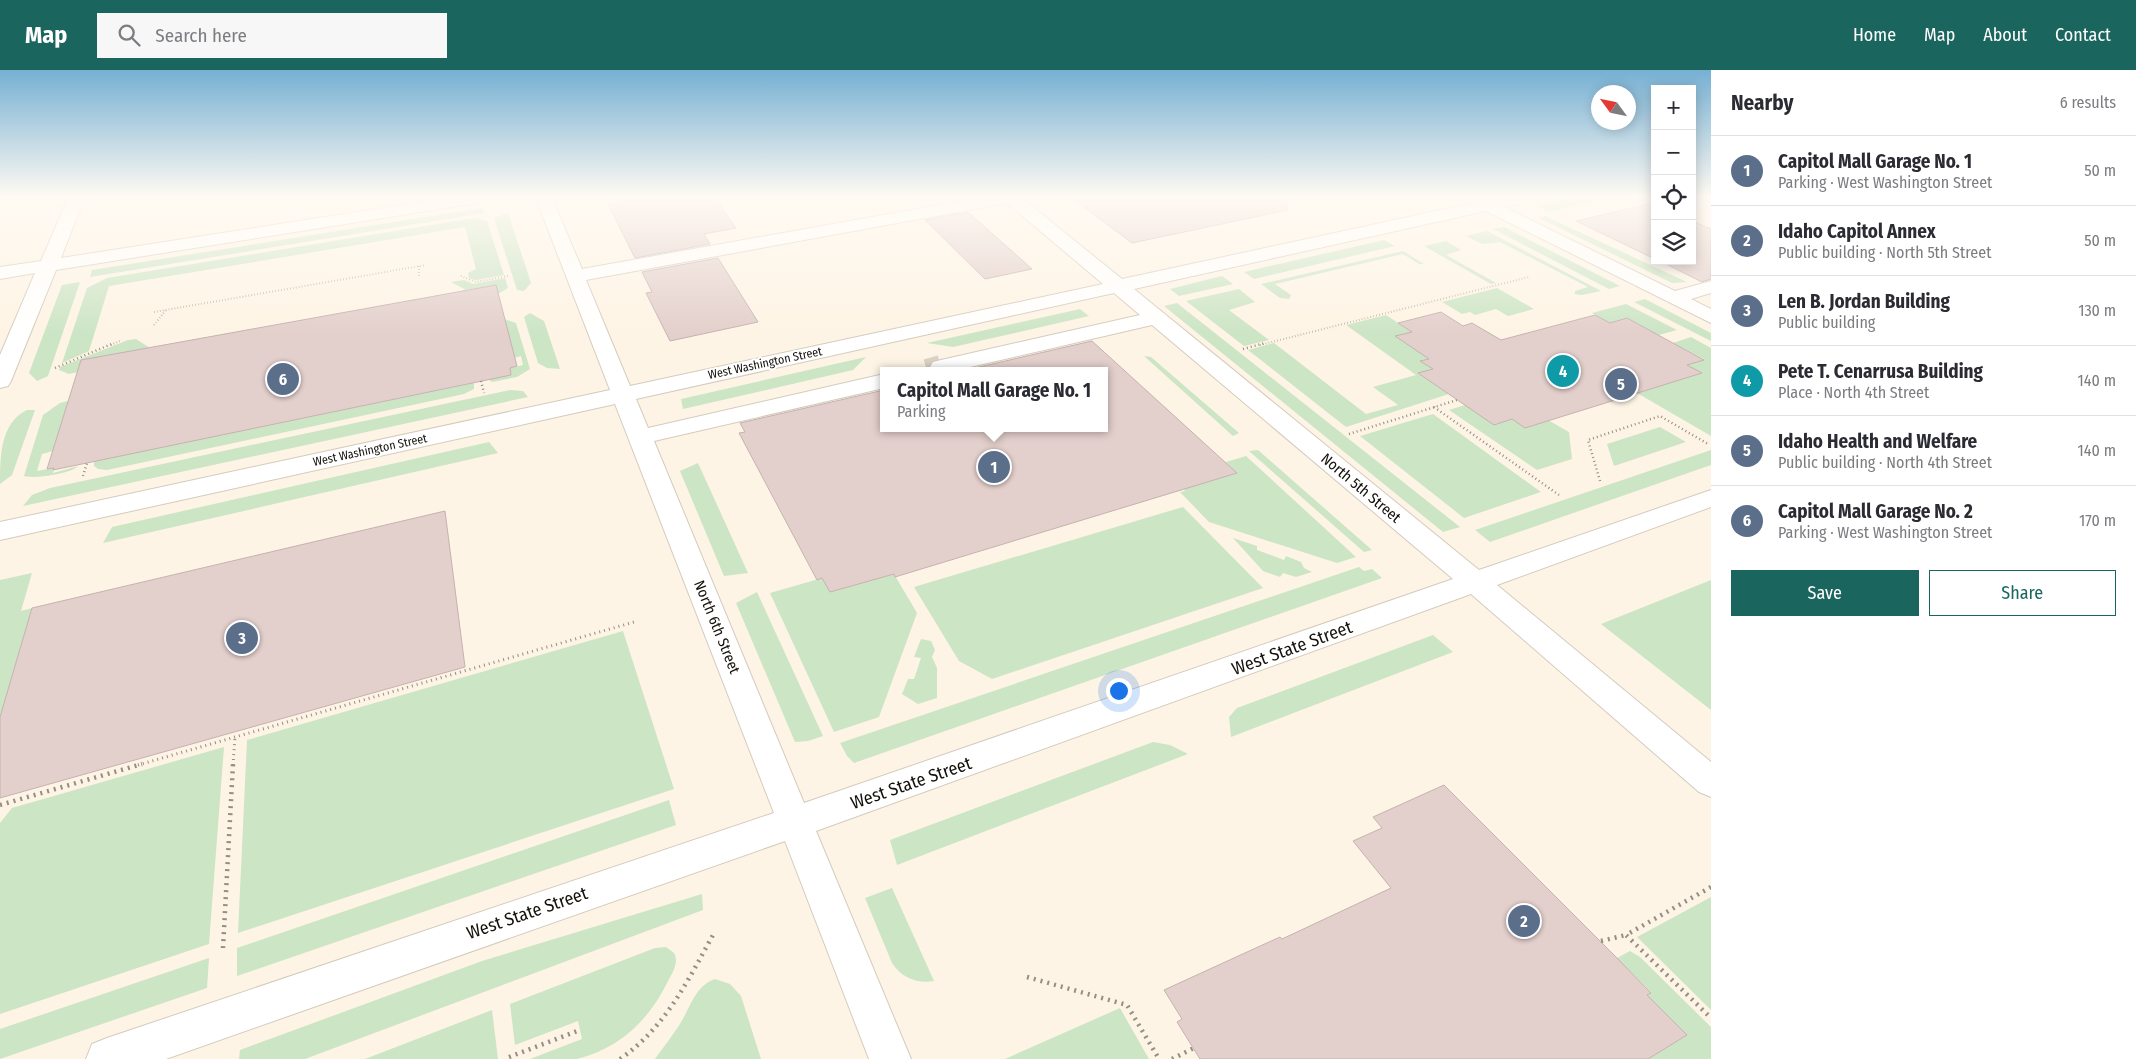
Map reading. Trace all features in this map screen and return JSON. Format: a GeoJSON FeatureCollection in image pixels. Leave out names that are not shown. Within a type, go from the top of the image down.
{"type":"FeatureCollection","features":[{"type":"Feature","properties":{"kind":"street"},"geometry":{"type":"LineString","coordinates":[[0,381],[58,242]]}},
{"type":"Feature","properties":{"kind":"street"},"geometry":{"type":"LineString","coordinates":[[0,273],[195,242]]}},
{"type":"Feature","properties":{"kind":"street","name":"North 6th Street"},"geometry":{"type":"LineString","coordinates":[[561,242],[890,1059]]}},
{"type":"Feature","properties":{"kind":"street"},"geometry":{"type":"LineString","coordinates":[[575,276],[759,242]]}},
{"type":"Feature","properties":{"kind":"street","name":"North 5th Street"},"geometry":{"type":"LineString","coordinates":[[1066,242],[1476,583],[1711,782]]}},
{"type":"Feature","properties":{"kind":"street","name":"West Washington Street"},"geometry":{"type":"LineString","coordinates":[[0,531],[1318,242]]}},
{"type":"Feature","properties":{"kind":"street"},"geometry":{"type":"LineString","coordinates":[[1561,242],[1711,317]]}},
{"type":"Feature","properties":{"kind":"street"},"geometry":{"type":"LineString","coordinates":[[1673,298],[1711,287]]}},
{"type":"Feature","properties":{"kind":"street"},"geometry":{"type":"LineString","coordinates":[[941,367],[1156,318]]}},
{"type":"Feature","properties":{"kind":"street"},"geometry":{"type":"LineString","coordinates":[[640,437],[880,381]]}},
{"type":"Feature","properties":{"kind":"street","name":"West State Street"},"geometry":{"type":"LineString","coordinates":[[107,1059],[692,856],[796,823],[1711,498]]}},
{"type":"Feature","properties":{"kind":"path"},"geometry":{"type":"LineString","coordinates":[[154,312],[426,265]]}},
{"type":"Feature","properties":{"kind":"path"},"geometry":{"type":"LineString","coordinates":[[419,266],[419,278]]}},
{"type":"Feature","properties":{"kind":"path"},"geometry":{"type":"LineString","coordinates":[[461,276],[476,282],[508,276]]}},
{"type":"Feature","properties":{"kind":"path"},"geometry":{"type":"LineString","coordinates":[[1242,349],[1529,278]]}},
{"type":"Feature","properties":{"kind":"path"},"geometry":{"type":"LineString","coordinates":[[154,325],[166,310]]}},
{"type":"Feature","properties":{"kind":"path"},"geometry":{"type":"LineString","coordinates":[[55,368],[122,340]]}},
{"type":"Feature","properties":{"kind":"path"},"geometry":{"type":"LineString","coordinates":[[481,381],[484,393]]}},
{"type":"Feature","properties":{"kind":"path"},"geometry":{"type":"LineString","coordinates":[[1349,434],[1457,400]]}},
{"type":"Feature","properties":{"kind":"path"},"geometry":{"type":"LineString","coordinates":[[1434,407],[1559,495]]}},
{"type":"Feature","properties":{"kind":"path"},"geometry":{"type":"LineString","coordinates":[[1600,481],[1588,440],[1660,416],[1708,444]]}},
{"type":"Feature","properties":{"kind":"path"},"geometry":{"type":"LineString","coordinates":[[83,476],[87,463]]}},
{"type":"Feature","properties":{"kind":"path"},"geometry":{"type":"LineString","coordinates":[[0,805],[634,622]]}},
{"type":"Feature","properties":{"kind":"path"},"geometry":{"type":"LineString","coordinates":[[223,948],[235,737]]}},
{"type":"Feature","properties":{"kind":"path"},"geometry":{"type":"LineString","coordinates":[[1601,941],[1626,934],[1711,887]]}},
{"type":"Feature","properties":{"kind":"path"},"geometry":{"type":"LineString","coordinates":[[1626,934],[1711,1018]]}},
{"type":"Feature","properties":{"kind":"path"},"geometry":{"type":"LineString","coordinates":[[620,1059],[633,1052],[652,1035],[672,1007],[713,935]]}},
{"type":"Feature","properties":{"kind":"path"},"geometry":{"type":"LineString","coordinates":[[1026,977],[1127,1005],[1159,1059]]}},
{"type":"Feature","properties":{"kind":"path"},"geometry":{"type":"LineString","coordinates":[[509,1057],[580,1030]]}},
{"type":"Feature","properties":{"kind":"path"},"geometry":{"type":"LineString","coordinates":[[1172,1059],[1194,1048]]}},
{"type":"Feature","properties":{"kind":"green space"},"geometry":{"type":"Polygon","coordinates":[[[267,242],[305,242],[90,277],[92,270],[267,242]]]}},
{"type":"Feature","properties":{"kind":"green space"},"geometry":{"type":"Polygon","coordinates":[[[326,242],[374,242],[109,286],[89,351],[62,363],[87,288],[107,278],[326,242]]]}},
{"type":"Feature","properties":{"kind":"green space"},"geometry":{"type":"Polygon","coordinates":[[[469,242],[494,242],[504,275],[476,280],[469,278],[468,273],[476,269],[469,242]]]}},
{"type":"Feature","properties":{"kind":"green space"},"geometry":{"type":"Polygon","coordinates":[[[502,242],[518,242],[531,283],[524,291],[517,290],[502,242]]]}},
{"type":"Feature","properties":{"kind":"green space"},"geometry":{"type":"Polygon","coordinates":[[[1375,242],[1388,242],[1395,246],[1254,279],[1244,272],[1375,242]]]}},
{"type":"Feature","properties":{"kind":"green space"},"geometry":{"type":"Polygon","coordinates":[[[1448,242],[1461,250],[1446,255],[1496,283],[1491,284],[1424,246],[1448,242]]]}},
{"type":"Feature","properties":{"kind":"green space"},"geometry":{"type":"Polygon","coordinates":[[[1478,242],[1499,242],[1482,244],[1478,242]]]}},
{"type":"Feature","properties":{"kind":"green space"},"geometry":{"type":"Polygon","coordinates":[[[1500,242],[1508,242],[1601,291],[1582,295],[1575,294],[1575,291],[1588,287],[1500,242]]]}},
{"type":"Feature","properties":{"kind":"green space"},"geometry":{"type":"Polygon","coordinates":[[[1518,242],[1534,242],[1620,286],[1609,289],[1518,242]]]}},
{"type":"Feature","properties":{"kind":"green space"},"geometry":{"type":"Polygon","coordinates":[[[1588,242],[1601,242],[1687,282],[1672,283],[1588,242]]]}},
{"type":"Feature","properties":{"kind":"green space"},"geometry":{"type":"Polygon","coordinates":[[[1403,251],[1424,264],[1419,264],[1403,254],[1275,284],[1291,295],[1289,299],[1280,298],[1261,284],[1403,251]]]}},
{"type":"Feature","properties":{"kind":"green space"},"geometry":{"type":"Polygon","coordinates":[[[1222,276],[1233,284],[1179,296],[1170,289],[1222,276]]]}},
{"type":"Feature","properties":{"kind":"green space"},"geometry":{"type":"Polygon","coordinates":[[[505,278],[508,288],[498,294],[495,285],[466,290],[451,282],[464,280],[473,284],[505,278]]]}},
{"type":"Feature","properties":{"kind":"green space"},"geometry":{"type":"Polygon","coordinates":[[[80,282],[48,376],[37,381],[29,373],[62,285],[80,282]]]}},
{"type":"Feature","properties":{"kind":"green space"},"geometry":{"type":"Polygon","coordinates":[[[1497,288],[1534,309],[1508,316],[1496,309],[1475,315],[1470,312],[1462,314],[1442,302],[1497,288]]]}},
{"type":"Feature","properties":{"kind":"green space"},"geometry":{"type":"Polygon","coordinates":[[[1239,289],[1255,302],[1229,310],[1269,340],[1244,346],[1186,301],[1239,289]]]}},
{"type":"Feature","properties":{"kind":"green space"},"geometry":{"type":"Polygon","coordinates":[[[1645,299],[1711,333],[1711,341],[1634,302],[1645,299]]]}},
{"type":"Feature","properties":{"kind":"green space"},"geometry":{"type":"Polygon","coordinates":[[[1177,303],[1460,527],[1443,532],[1164,306],[1177,303]]]}},
{"type":"Feature","properties":{"kind":"green space"},"geometry":{"type":"Polygon","coordinates":[[[1626,304],[1677,330],[1659,335],[1627,318],[1610,323],[1592,313],[1626,304]]]}},
{"type":"Feature","properties":{"kind":"green space"},"geometry":{"type":"Polygon","coordinates":[[[1080,309],[1089,316],[953,347],[927,343],[1080,309]]]}},
{"type":"Feature","properties":{"kind":"green space"},"geometry":{"type":"Polygon","coordinates":[[[530,313],[544,321],[560,369],[547,368],[538,363],[524,317],[530,313]]]}},
{"type":"Feature","properties":{"kind":"green space"},"geometry":{"type":"Polygon","coordinates":[[[1386,315],[1412,332],[1395,336],[1429,359],[1421,361],[1433,369],[1419,374],[1449,394],[1346,427],[1248,350],[1274,343],[1366,414],[1398,405],[1373,387],[1416,375],[1346,325],[1386,315]]]}},
{"type":"Feature","properties":{"kind":"green space"},"geometry":{"type":"Polygon","coordinates":[[[504,319],[516,323],[530,369],[517,377],[492,382],[488,379],[511,375],[510,368],[523,365],[521,356],[514,358],[504,319]]]}},
{"type":"Feature","properties":{"kind":"green space"},"geometry":{"type":"Polygon","coordinates":[[[1691,337],[1711,348],[1711,436],[1637,393],[1701,373],[1687,365],[1704,359],[1673,343],[1691,337]]]}},
{"type":"Feature","properties":{"kind":"green space"},"geometry":{"type":"Polygon","coordinates":[[[136,339],[150,348],[78,372],[69,374],[59,370],[60,367],[128,340],[136,339]]]}},
{"type":"Feature","properties":{"kind":"green space"},"geometry":{"type":"Polygon","coordinates":[[[1144,356],[1151,357],[1239,433],[1233,436],[1144,356]]]}},
{"type":"Feature","properties":{"kind":"green space"},"geometry":{"type":"Polygon","coordinates":[[[866,357],[853,370],[683,409],[681,399],[866,357]]]}},
{"type":"Feature","properties":{"kind":"green space"},"geometry":{"type":"Polygon","coordinates":[[[474,383],[474,389],[464,394],[107,470],[98,469],[94,466],[94,461],[474,383]]]}},
{"type":"Feature","properties":{"kind":"green space"},"geometry":{"type":"Polygon","coordinates":[[[510,390],[523,391],[528,397],[23,506],[32,495],[50,488],[510,390]]]}},
{"type":"Feature","properties":{"kind":"green space"},"geometry":{"type":"Polygon","coordinates":[[[68,401],[53,451],[42,454],[37,471],[54,468],[53,473],[78,466],[74,469],[52,475],[24,476],[43,415],[60,403],[68,401]]]}},
{"type":"Feature","properties":{"kind":"green space"},"geometry":{"type":"Polygon","coordinates":[[[1465,405],[1512,419],[1525,427],[1548,420],[1569,432],[1572,459],[1537,470],[1449,410],[1465,405]]]}},
{"type":"Feature","properties":{"kind":"green space"},"geometry":{"type":"Polygon","coordinates":[[[27,410],[35,410],[12,475],[0,484],[3,442],[11,423],[27,410]]]}},
{"type":"Feature","properties":{"kind":"green space"},"geometry":{"type":"Polygon","coordinates":[[[1433,414],[1541,492],[1464,518],[1360,436],[1433,414]]]}},
{"type":"Feature","properties":{"kind":"green space"},"geometry":{"type":"Polygon","coordinates":[[[1660,427],[1686,442],[1614,466],[1607,444],[1660,427]]]}},
{"type":"Feature","properties":{"kind":"green space"},"geometry":{"type":"Polygon","coordinates":[[[489,442],[498,453],[103,543],[112,527],[489,442]]]}},
{"type":"Feature","properties":{"kind":"green space"},"geometry":{"type":"Polygon","coordinates":[[[1258,450],[1372,550],[1364,552],[1249,451],[1258,450]]]}},
{"type":"Feature","properties":{"kind":"green space"},"geometry":{"type":"Polygon","coordinates":[[[1711,450],[1711,465],[1490,542],[1475,530],[1711,450]]]}},
{"type":"Feature","properties":{"kind":"green space"},"geometry":{"type":"Polygon","coordinates":[[[1246,456],[1356,557],[1337,563],[1209,522],[1180,492],[1185,491],[1183,488],[1236,473],[1226,462],[1246,456]]]}},
{"type":"Feature","properties":{"kind":"green space"},"geometry":{"type":"Polygon","coordinates":[[[698,463],[748,573],[724,576],[680,471],[698,463]]]}},
{"type":"Feature","properties":{"kind":"green space"},"geometry":{"type":"Polygon","coordinates":[[[1183,507],[1263,588],[992,679],[959,661],[914,587],[1183,507]]]}},
{"type":"Feature","properties":{"kind":"green space"},"geometry":{"type":"Polygon","coordinates":[[[1233,538],[1257,546],[1257,550],[1284,560],[1286,556],[1301,562],[1304,568],[1312,572],[1296,577],[1283,573],[1280,577],[1263,571],[1233,538]]]}},
{"type":"Feature","properties":{"kind":"green space"},"geometry":{"type":"Polygon","coordinates":[[[1359,567],[1364,571],[1372,569],[1382,578],[854,763],[847,756],[840,743],[1359,567]]]}},
{"type":"Feature","properties":{"kind":"green space"},"geometry":{"type":"Polygon","coordinates":[[[32,573],[21,611],[32,608],[0,717],[0,580],[32,573]]]}},
{"type":"Feature","properties":{"kind":"green space"},"geometry":{"type":"Polygon","coordinates":[[[894,574],[917,613],[879,717],[834,732],[770,593],[822,578],[830,592],[894,574]]]}},
{"type":"Feature","properties":{"kind":"green space"},"geometry":{"type":"Polygon","coordinates":[[[1711,580],[1711,710],[1601,624],[1711,580]]]}},
{"type":"Feature","properties":{"kind":"green space"},"geometry":{"type":"Polygon","coordinates":[[[757,592],[823,736],[808,741],[795,742],[736,603],[757,592]]]}},
{"type":"Feature","properties":{"kind":"green space"},"geometry":{"type":"Polygon","coordinates":[[[623,631],[674,789],[238,933],[247,740],[623,631]]]}},
{"type":"Feature","properties":{"kind":"green space"},"geometry":{"type":"Polygon","coordinates":[[[1433,635],[1453,652],[1231,737],[1229,717],[1237,708],[1433,635]]]}},
{"type":"Feature","properties":{"kind":"green space"},"geometry":{"type":"Polygon","coordinates":[[[921,639],[931,641],[935,650],[932,657],[937,668],[937,698],[918,704],[902,694],[908,679],[914,679],[921,658],[914,657],[921,639]]]}},
{"type":"Feature","properties":{"kind":"green space"},"geometry":{"type":"Polygon","coordinates":[[[1153,742],[1170,745],[1188,754],[897,865],[890,840],[1153,742]]]}},
{"type":"Feature","properties":{"kind":"green space"},"geometry":{"type":"Polygon","coordinates":[[[224,747],[209,944],[0,1014],[0,823],[12,808],[224,747]]]}},
{"type":"Feature","properties":{"kind":"green space"},"geometry":{"type":"Polygon","coordinates":[[[669,800],[676,825],[237,976],[237,948],[669,800]]]}},
{"type":"Feature","properties":{"kind":"green space"},"geometry":{"type":"Polygon","coordinates":[[[892,888],[934,981],[922,982],[910,979],[900,973],[892,963],[865,898],[892,888]]]}},
{"type":"Feature","properties":{"kind":"green space"},"geometry":{"type":"Polygon","coordinates":[[[702,894],[703,910],[305,1059],[239,1059],[240,1050],[482,961],[702,894]]]}},
{"type":"Feature","properties":{"kind":"green space"},"geometry":{"type":"Polygon","coordinates":[[[1711,897],[1711,1010],[1637,937],[1711,897]]]}},
{"type":"Feature","properties":{"kind":"green space"},"geometry":{"type":"Polygon","coordinates":[[[666,947],[676,957],[672,973],[659,998],[641,1022],[618,1041],[606,1048],[577,1059],[530,1059],[582,1039],[578,1021],[515,1045],[510,1004],[655,948],[666,947]]]}},
{"type":"Feature","properties":{"kind":"green space"},"geometry":{"type":"Polygon","coordinates":[[[1630,951],[1640,957],[1711,1027],[1711,1059],[1648,1059],[1687,1035],[1647,995],[1651,992],[1617,958],[1630,951]]]}},
{"type":"Feature","properties":{"kind":"green space"},"geometry":{"type":"Polygon","coordinates":[[[209,958],[207,988],[0,1059],[0,1029],[209,958]]]}},
{"type":"Feature","properties":{"kind":"green space"},"geometry":{"type":"Polygon","coordinates":[[[715,979],[730,984],[741,996],[761,1059],[655,1059],[680,1024],[698,992],[708,982],[715,979]]]}},
{"type":"Feature","properties":{"kind":"green space"},"geometry":{"type":"Polygon","coordinates":[[[1120,1008],[1149,1059],[1005,1059],[1120,1008]]]}},
{"type":"Feature","properties":{"kind":"green space"},"geometry":{"type":"Polygon","coordinates":[[[492,1010],[498,1059],[365,1059],[492,1010]]]}},
{"type":"Feature","properties":{"kind":"building"},"geometry":{"type":"Polygon","coordinates":[[[627,242],[709,242],[710,244],[635,258],[627,242]]]}},
{"type":"Feature","properties":{"kind":"building"},"geometry":{"type":"Polygon","coordinates":[[[948,242],[1002,242],[1032,269],[985,279],[948,242]]]}},
{"type":"Feature","properties":{"kind":"building"},"geometry":{"type":"Polygon","coordinates":[[[1620,242],[1651,242],[1651,257],[1620,242]]]}},
{"type":"Feature","properties":{"kind":"building"},"geometry":{"type":"Polygon","coordinates":[[[1696,242],[1711,242],[1711,279],[1702,282],[1668,265],[1696,265],[1696,242]]]}},
{"type":"Feature","properties":{"kind":"building"},"geometry":{"type":"Polygon","coordinates":[[[718,258],[758,322],[670,341],[646,293],[652,292],[642,272],[718,258]]]}},
{"type":"Feature","properties":{"kind":"building"},"geometry":{"type":"Polygon","coordinates":[[[496,285],[517,366],[510,368],[511,375],[53,470],[54,468],[47,469],[81,360],[496,285]]]}},
{"type":"Feature","properties":{"kind":"building"},"geometry":{"type":"Polygon","coordinates":[[[1441,312],[1463,326],[1472,323],[1501,340],[1595,315],[1610,323],[1627,318],[1704,360],[1687,365],[1702,373],[1525,428],[1512,419],[1494,425],[1418,373],[1433,369],[1420,361],[1429,359],[1395,336],[1412,332],[1398,323],[1441,312]]]}},
{"type":"Feature","properties":{"kind":"building"},"geometry":{"type":"Polygon","coordinates":[[[1092,341],[1237,473],[895,577],[894,574],[830,592],[822,578],[817,580],[739,433],[745,432],[740,423],[880,391],[880,432],[1108,432],[1108,367],[979,367],[1092,341]]]}},
{"type":"Feature","properties":{"kind":"building"},"geometry":{"type":"Polygon","coordinates":[[[445,511],[465,667],[0,798],[0,717],[32,608],[445,511]]]}},
{"type":"Feature","properties":{"kind":"building"},"geometry":{"type":"Polygon","coordinates":[[[1444,785],[1617,958],[1651,993],[1647,995],[1687,1035],[1648,1059],[1200,1059],[1177,1022],[1182,1019],[1164,990],[1280,937],[1282,939],[1391,888],[1353,841],[1382,828],[1373,817],[1444,785]]]}},
{"type":"Feature","properties":{"kind":"place","name":"Pete T. Cenarrusa Building"},"geometry":{"type":"Point","coordinates":[1563,371]}},
{"type":"Feature","properties":{"kind":"place","name":"Capitol Mall Garage No. 2"},"geometry":{"type":"Point","coordinates":[283,379]}},
{"type":"Feature","properties":{"kind":"place","name":"Idaho Health and Welfare"},"geometry":{"type":"Point","coordinates":[1621,384]}},
{"type":"Feature","properties":{"kind":"place","name":"Capitol Mall Garage No. 1"},"geometry":{"type":"Point","coordinates":[994,467]}},
{"type":"Feature","properties":{"kind":"place","name":"Len B. Jordan Building"},"geometry":{"type":"Point","coordinates":[242,638]}},
{"type":"Feature","properties":{"kind":"place","name":"Idaho Capitol Annex"},"geometry":{"type":"Point","coordinates":[1524,921]}}]}
